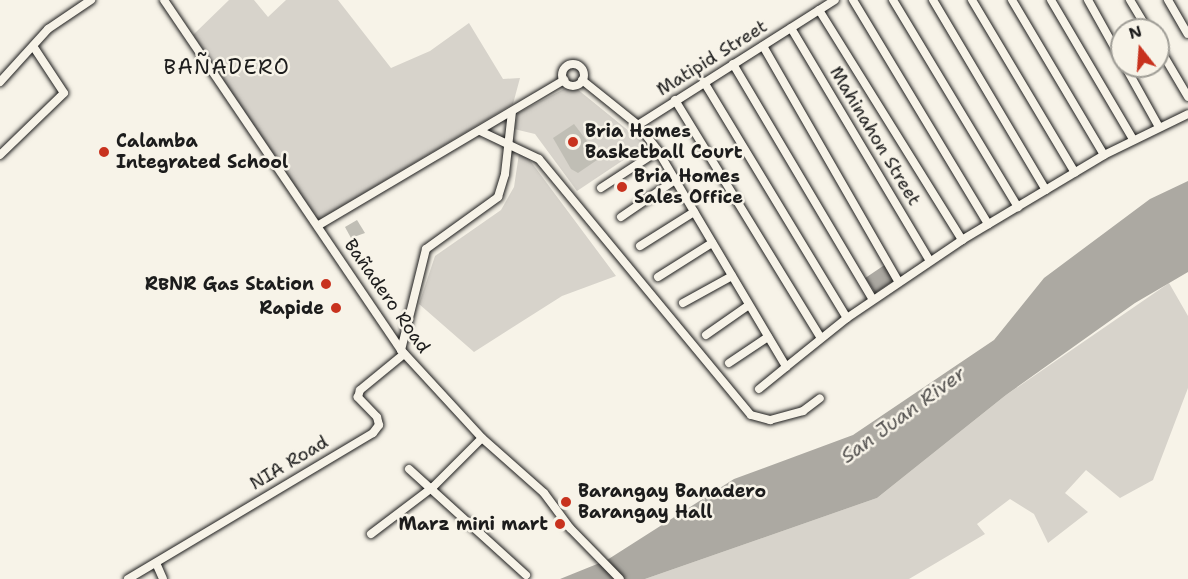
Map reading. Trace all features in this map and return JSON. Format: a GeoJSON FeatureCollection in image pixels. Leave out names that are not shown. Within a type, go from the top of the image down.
{"type":"FeatureCollection","features":[{"type":"Feature","properties":{"kind":"street"},"geometry":{"type":"LineString","coordinates":[[0,82],[35,48],[48,29],[91,0]]}},
{"type":"Feature","properties":{"kind":"street","name":"Bañadero Road"},"geometry":{"type":"LineString","coordinates":[[164,0],[319,225],[402,352],[482,438],[538,486],[580,538],[620,579]]}},
{"type":"Feature","properties":{"kind":"street","name":"Matipid Street"},"geometry":{"type":"LineString","coordinates":[[638,125],[835,0]]}},
{"type":"Feature","properties":{"kind":"street"},"geometry":{"type":"LineString","coordinates":[[853,0],[988,224]]}},
{"type":"Feature","properties":{"kind":"street"},"geometry":{"type":"LineString","coordinates":[[893,0],[1018,207]]}},
{"type":"Feature","properties":{"kind":"street"},"geometry":{"type":"LineString","coordinates":[[933,0],[1046,190]]}},
{"type":"Feature","properties":{"kind":"street"},"geometry":{"type":"LineString","coordinates":[[972,0],[1076,173]]}},
{"type":"Feature","properties":{"kind":"street"},"geometry":{"type":"LineString","coordinates":[[1012,0],[1104,155]]}},
{"type":"Feature","properties":{"kind":"street"},"geometry":{"type":"LineString","coordinates":[[1051,0],[1133,139]]}},
{"type":"Feature","properties":{"kind":"street"},"geometry":{"type":"LineString","coordinates":[[1088,0],[1110,39]]}},
{"type":"Feature","properties":{"kind":"street"},"geometry":{"type":"LineString","coordinates":[[1130,0],[1141,18]]}},
{"type":"Feature","properties":{"kind":"street"},"geometry":{"type":"LineString","coordinates":[[1168,0],[1188,34]]}},
{"type":"Feature","properties":{"kind":"street"},"geometry":{"type":"LineString","coordinates":[[819,10],[962,240]]}},
{"type":"Feature","properties":{"kind":"street","name":"Mahinahon Street"},"geometry":{"type":"LineString","coordinates":[[791,28],[930,261]]}},
{"type":"Feature","properties":{"kind":"street"},"geometry":{"type":"LineString","coordinates":[[763,46],[898,281]]}},
{"type":"Feature","properties":{"kind":"street"},"geometry":{"type":"LineString","coordinates":[[0,155],[64,93],[35,48]]}},
{"type":"Feature","properties":{"kind":"street"},"geometry":{"type":"LineString","coordinates":[[564,80],[564,70],[572,64],[583,70],[582,80]]}},
{"type":"Feature","properties":{"kind":"street"},"geometry":{"type":"LineString","coordinates":[[733,64],[873,300]]}},
{"type":"Feature","properties":{"kind":"street"},"geometry":{"type":"LineString","coordinates":[[1170,66],[1188,97]]}},
{"type":"Feature","properties":{"kind":"street"},"geometry":{"type":"LineString","coordinates":[[1132,78],[1159,127]]}},
{"type":"Feature","properties":{"kind":"street"},"geometry":{"type":"LineString","coordinates":[[319,225],[564,80]]}},
{"type":"Feature","properties":{"kind":"street"},"geometry":{"type":"LineString","coordinates":[[564,80],[573,85],[582,80]]}},
{"type":"Feature","properties":{"kind":"street"},"geometry":{"type":"LineString","coordinates":[[582,80],[638,125],[658,151],[786,367]]}},
{"type":"Feature","properties":{"kind":"street"},"geometry":{"type":"LineString","coordinates":[[704,82],[847,318]]}},
{"type":"Feature","properties":{"kind":"street"},"geometry":{"type":"LineString","coordinates":[[675,100],[820,338]]}},
{"type":"Feature","properties":{"kind":"street"},"geometry":{"type":"LineString","coordinates":[[402,352],[426,249],[498,197],[512,112]]}},
{"type":"Feature","properties":{"kind":"street"},"geometry":{"type":"LineString","coordinates":[[759,389],[820,338],[898,281],[1104,155],[1188,114]]}},
{"type":"Feature","properties":{"kind":"street"},"geometry":{"type":"LineString","coordinates":[[480,131],[539,159],[751,415],[770,420],[803,411],[820,398]]}},
{"type":"Feature","properties":{"kind":"street"},"geometry":{"type":"LineString","coordinates":[[602,188],[658,151]]}},
{"type":"Feature","properties":{"kind":"street"},"geometry":{"type":"LineString","coordinates":[[621,217],[675,180]]}},
{"type":"Feature","properties":{"kind":"street"},"geometry":{"type":"LineString","coordinates":[[640,246],[694,212]]}},
{"type":"Feature","properties":{"kind":"street"},"geometry":{"type":"LineString","coordinates":[[658,277],[712,243]]}},
{"type":"Feature","properties":{"kind":"street"},"geometry":{"type":"LineString","coordinates":[[683,303],[732,276]]}},
{"type":"Feature","properties":{"kind":"street"},"geometry":{"type":"LineString","coordinates":[[706,335],[749,305]]}},
{"type":"Feature","properties":{"kind":"street"},"geometry":{"type":"LineString","coordinates":[[729,363],[768,337]]}},
{"type":"Feature","properties":{"kind":"street","name":"NIA Road"},"geometry":{"type":"LineString","coordinates":[[128,579],[373,433],[379,425],[377,417],[358,397],[360,390],[402,352]]}},
{"type":"Feature","properties":{"kind":"street"},"geometry":{"type":"LineString","coordinates":[[371,534],[433,487],[482,438]]}},
{"type":"Feature","properties":{"kind":"street"},"geometry":{"type":"LineString","coordinates":[[409,470],[433,487],[526,575]]}},
{"type":"Feature","properties":{"kind":"street"},"geometry":{"type":"LineString","coordinates":[[156,563],[163,579]]}},
{"type":"Feature","properties":{"kind":"shaded area"},"geometry":{"type":"Polygon","coordinates":[[[229,0],[254,0],[268,17],[286,0],[338,0],[391,68],[430,51],[469,23],[503,79],[520,78],[513,104],[317,221],[193,35],[229,0]]]}},
{"type":"Feature","properties":{"kind":"shaded area"},"geometry":{"type":"Polygon","coordinates":[[[576,88],[646,145],[577,191],[535,134],[514,129],[518,113],[564,89],[576,88]]]}},
{"type":"Feature","properties":{"kind":"shaded area"},"geometry":{"type":"Polygon","coordinates":[[[520,147],[616,276],[562,296],[474,352],[419,304],[435,256],[501,210],[514,187],[520,147]]]}},
{"type":"Feature","properties":{"kind":"shaded area"},"geometry":{"type":"Polygon","coordinates":[[[1169,283],[1188,316],[1188,388],[1153,480],[1120,498],[1086,470],[1065,493],[1088,512],[1048,543],[1034,514],[1010,499],[977,524],[985,534],[909,579],[645,579],[877,498],[1006,395],[1169,283]]]}},
{"type":"Feature","properties":{"kind":"water","name":"San Juan River"},"geometry":{"type":"Polygon","coordinates":[[[1188,181],[1188,272],[1135,303],[1006,395],[877,498],[645,579],[560,579],[607,560],[734,479],[853,435],[994,340],[1044,278],[1150,199],[1188,181]]]}},
{"type":"Feature","properties":{"kind":"water"},"geometry":{"type":"Polygon","coordinates":[[[886,264],[896,279],[875,293],[865,278],[886,264]]]}},
{"type":"Feature","properties":{"kind":"building","name":"Bria Homes Basketball Court"},"geometry":{"type":"Polygon","coordinates":[[[574,124],[600,158],[578,173],[571,169],[553,138],[574,124]]]}},
{"type":"Feature","properties":{"kind":"building"},"geometry":{"type":"Polygon","coordinates":[[[357,220],[365,233],[351,238],[345,227],[357,220]]]}},
{"type":"Feature","properties":{"kind":"place","name":"Bria Homes Basketball Court"},"geometry":{"type":"Point","coordinates":[573,142]}},
{"type":"Feature","properties":{"kind":"place","name":"Calamba Integrated School"},"geometry":{"type":"Point","coordinates":[104,152]}},
{"type":"Feature","properties":{"kind":"place","name":"Bria Homes Sales Office"},"geometry":{"type":"Point","coordinates":[622,187]}},
{"type":"Feature","properties":{"kind":"place","name":"RBNR Gas Station"},"geometry":{"type":"Point","coordinates":[326,284]}},
{"type":"Feature","properties":{"kind":"place","name":"Rapide"},"geometry":{"type":"Point","coordinates":[336,308]}},
{"type":"Feature","properties":{"kind":"place","name":"Barangay Banadero Barangay Hall"},"geometry":{"type":"Point","coordinates":[566,502]}},
{"type":"Feature","properties":{"kind":"place","name":"Marz mini mart"},"geometry":{"type":"Point","coordinates":[560,524]}},
{"type":"Feature","properties":{"kind":"district","name":"BAÑADERO"},"geometry":{"type":"Point","coordinates":[227,67]}}]}
